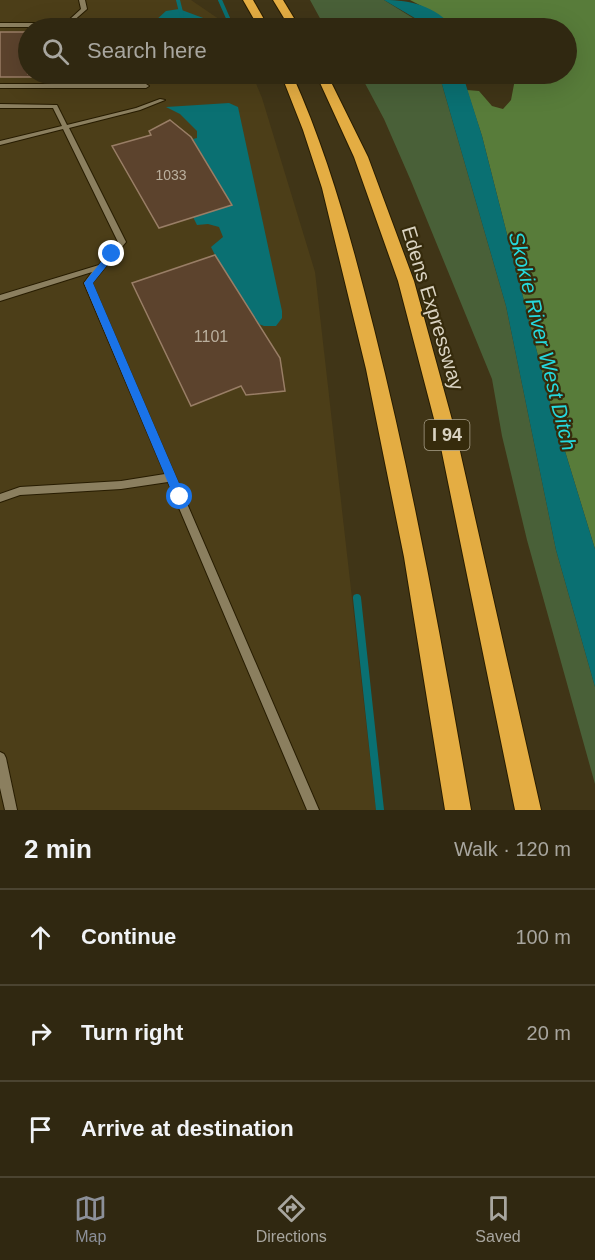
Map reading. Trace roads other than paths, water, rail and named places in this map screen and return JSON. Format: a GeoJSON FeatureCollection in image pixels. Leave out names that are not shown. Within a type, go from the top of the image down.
{"type":"FeatureCollection","features":[{"type":"Feature","properties":{"kind":"highway"},"geometry":{"type":"LineString","coordinates":[[248,0],[258,18]]}},
{"type":"Feature","properties":{"kind":"highway"},"geometry":{"type":"LineString","coordinates":[[278,0],[290,18]]}},
{"type":"Feature","properties":{"kind":"highway"},"geometry":{"type":"LineString","coordinates":[[290,84],[320,156],[380,385],[429,633],[458,810]]}},
{"type":"Feature","properties":{"kind":"highway","name":"Edens Expressway"},"geometry":{"type":"LineString","coordinates":[[326,84],[361,157],[406,281],[448,438],[528,810]]}},
{"type":"Feature","properties":{"kind":"lane"},"geometry":{"type":"LineString","coordinates":[[74,18],[84,9],[82,0]]}},
{"type":"Feature","properties":{"kind":"lane"},"geometry":{"type":"LineString","coordinates":[[0,26],[18,26]]}},
{"type":"Feature","properties":{"kind":"lane"},"geometry":{"type":"LineString","coordinates":[[0,86],[146,86]]}},
{"type":"Feature","properties":{"kind":"lane"},"geometry":{"type":"LineString","coordinates":[[0,143],[138,109],[162,100]]}},
{"type":"Feature","properties":{"kind":"lane"},"geometry":{"type":"LineString","coordinates":[[0,106],[55,106],[122,242],[88,283],[313,810]]}},
{"type":"Feature","properties":{"kind":"lane"},"geometry":{"type":"LineString","coordinates":[[0,298],[102,266]]}},
{"type":"Feature","properties":{"kind":"lane"},"geometry":{"type":"LineString","coordinates":[[0,498],[20,491],[121,485],[171,477]]}},
{"type":"Feature","properties":{"kind":"lane"},"geometry":{"type":"LineString","coordinates":[[0,758],[10,810]]}},
{"type":"Feature","properties":{"kind":"water"},"geometry":{"type":"Polygon","coordinates":[[[384,0],[413,3],[431,9],[444,18],[415,18],[384,0]]]}},
{"type":"Feature","properties":{"kind":"water"},"geometry":{"type":"Polygon","coordinates":[[[179,9],[203,18],[158,18],[166,11],[179,9]]]}},
{"type":"Feature","properties":{"kind":"water"},"geometry":{"type":"Polygon","coordinates":[[[442,84],[466,84],[482,136],[549,399],[595,549],[595,687],[556,550],[506,306],[442,84]]]}},
{"type":"Feature","properties":{"kind":"water"},"geometry":{"type":"Polygon","coordinates":[[[229,103],[238,107],[282,311],[282,318],[276,326],[256,323],[215,255],[211,247],[223,237],[219,227],[208,224],[197,225],[193,217],[232,205],[193,139],[197,138],[197,131],[180,114],[166,107],[229,103]]]}},
{"type":"Feature","properties":{"kind":"waterway"},"geometry":{"type":"LineString","coordinates":[[178,0],[182,16]]}},
{"type":"Feature","properties":{"kind":"waterway"},"geometry":{"type":"LineString","coordinates":[[220,0],[228,18]]}},
{"type":"Feature","properties":{"kind":"waterway"},"geometry":{"type":"LineString","coordinates":[[357,598],[380,810]]}},
{"type":"Feature","properties":{"kind":"water label","name":"Skokie River West Ditch"},"geometry":{"type":"Point","coordinates":[543,341]}}]}
